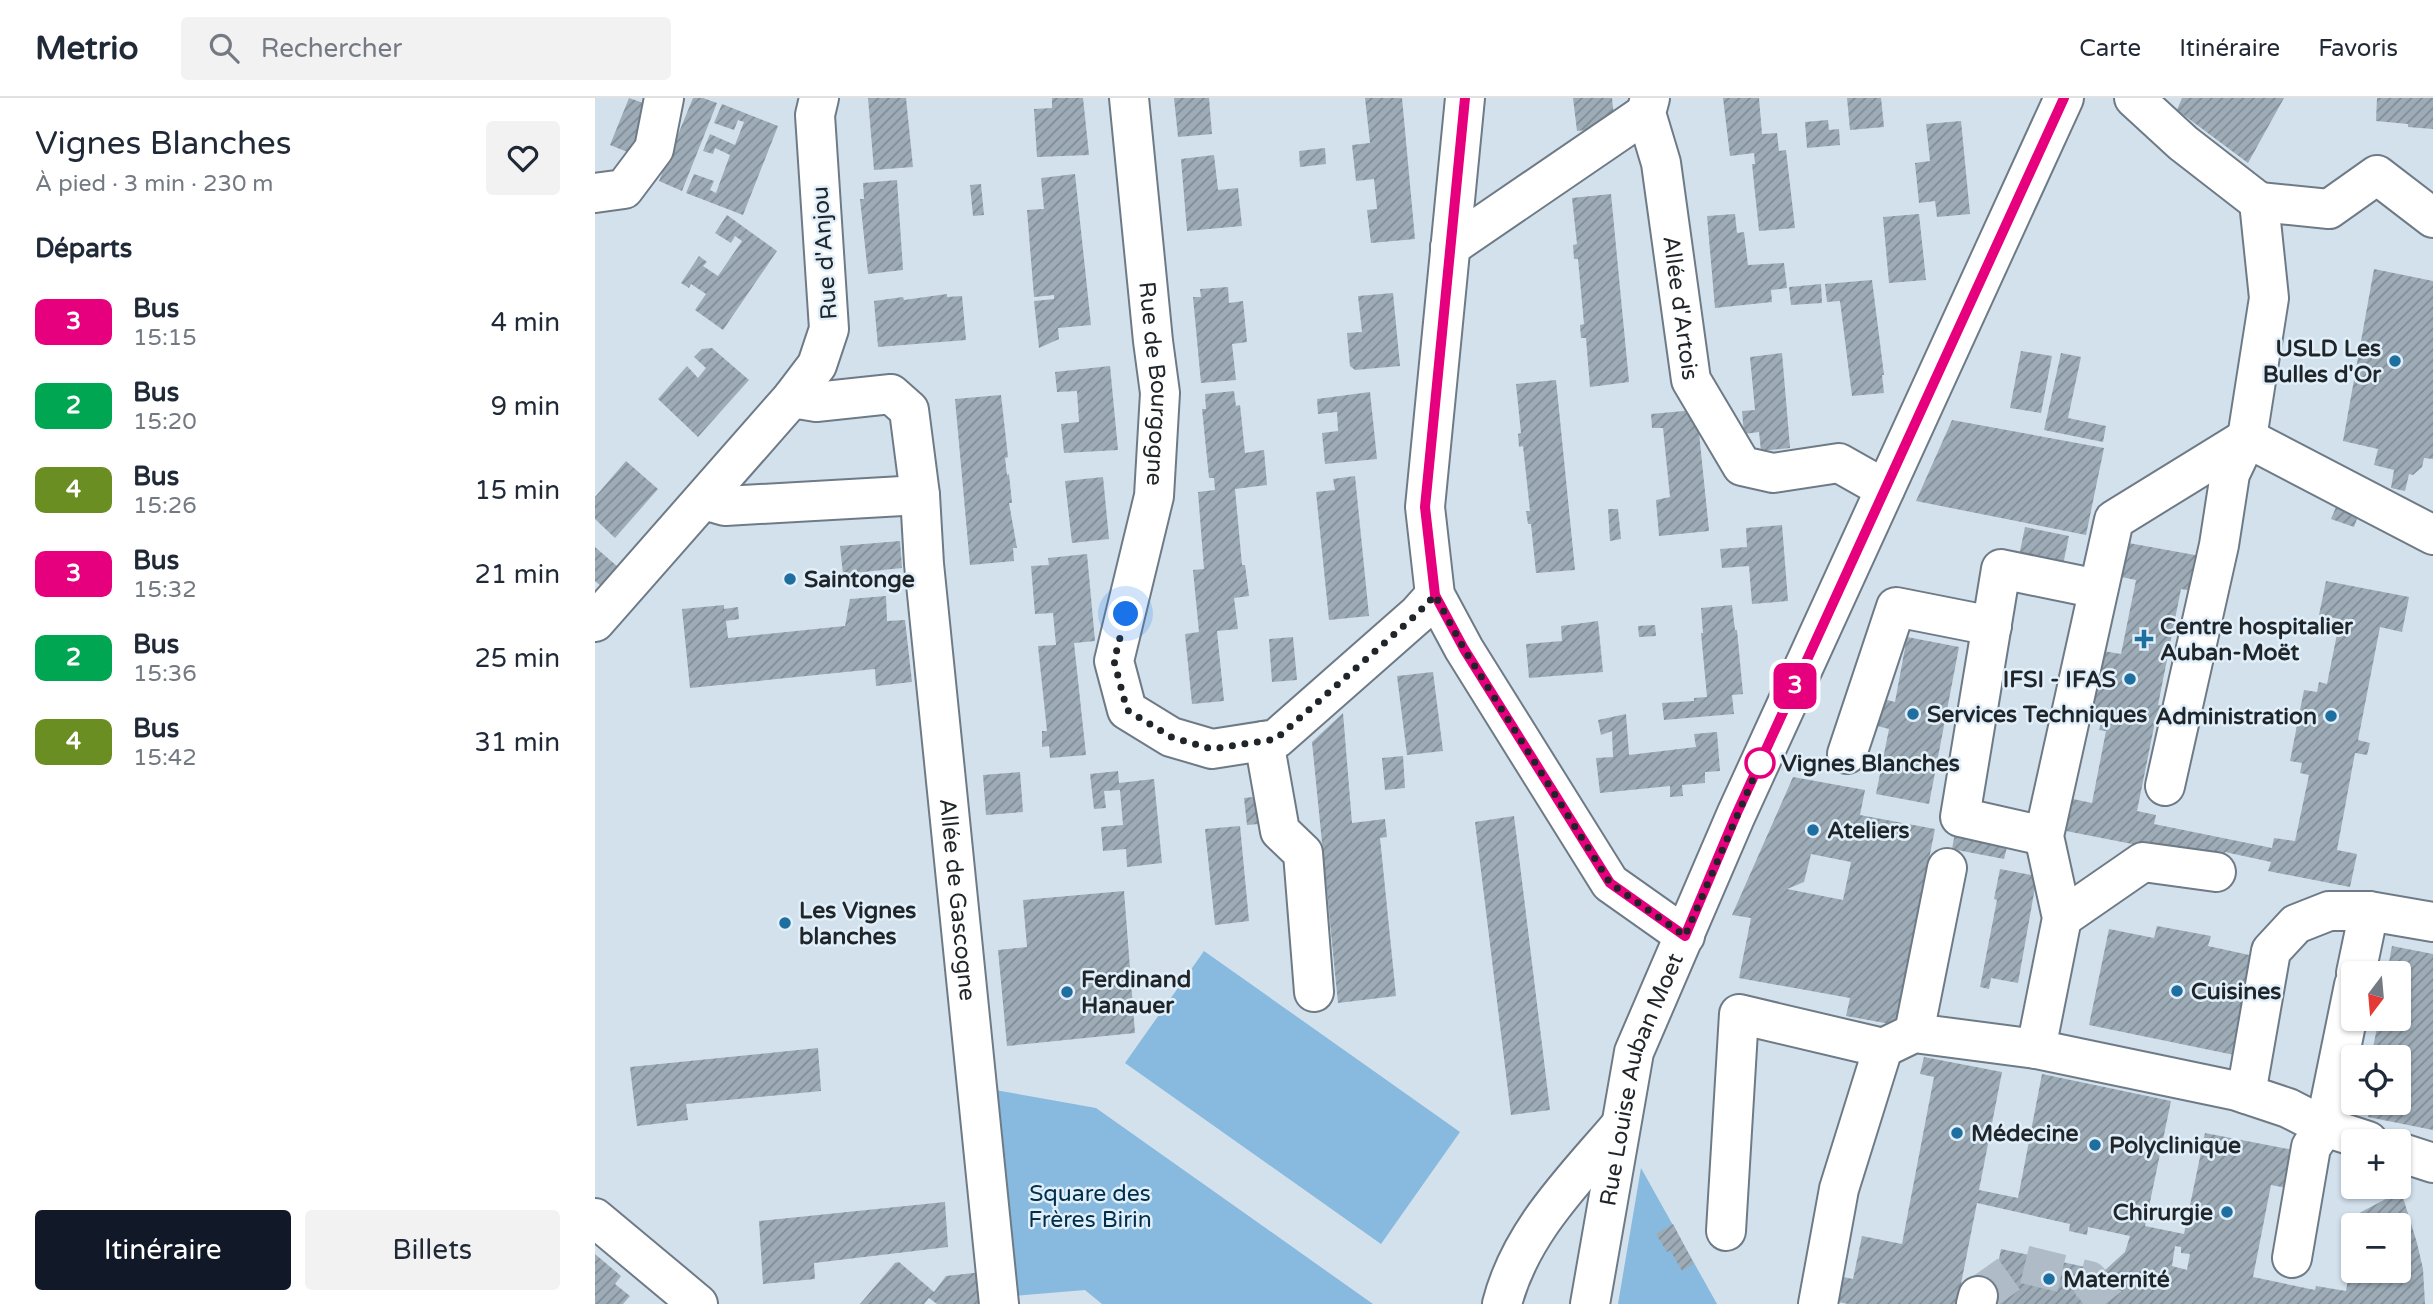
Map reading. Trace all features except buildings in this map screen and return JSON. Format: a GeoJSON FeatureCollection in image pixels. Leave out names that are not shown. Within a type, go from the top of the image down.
{"type":"FeatureCollection","features":[{"type":"Feature","properties":{"kind":"street"},"geometry":{"type":"LineString","coordinates":[[595,193],[624,189],[654,149],[664,98]]}},
{"type":"Feature","properties":{"kind":"street","name":"Rue d'Anjou"},"geometry":{"type":"LineString","coordinates":[[704,500],[817,365],[829,329],[815,115],[819,98]]}},
{"type":"Feature","properties":{"kind":"street","name":"Rue de Bourgogne"},"geometry":{"type":"LineString","coordinates":[[1129,98],[1160,393],[1154,496],[1114,661],[1127,710],[1171,737],[1212,749],[1276,739],[1435,595]]}},
{"type":"Feature","properties":{"kind":"street"},"geometry":{"type":"LineString","coordinates":[[1465,98],[1425,507],[1435,595],[1464,649],[1610,883],[1685,936]]}},
{"type":"Feature","properties":{"kind":"street","name":"Rue Louise Auban Moet"},"geometry":{"type":"LineString","coordinates":[[1590,1304],[1634,1052],[1736,815],[2064,98]]}},
{"type":"Feature","properties":{"kind":"street"},"geometry":{"type":"LineString","coordinates":[[2139,100],[2183,143],[2259,202],[2329,209],[2377,175],[2433,218]]}},
{"type":"Feature","properties":{"kind":"street","name":"Allée d'Artois"},"geometry":{"type":"LineString","coordinates":[[1450,247],[1648,106],[1661,163],[1691,380],[1742,466],[1773,473],[1839,463],[1885,489]]}},
{"type":"Feature","properties":{"kind":"street"},"geometry":{"type":"LineString","coordinates":[[2165,786],[2219,545],[2230,474],[2247,438],[2269,298],[2259,202]]}},
{"type":"Feature","properties":{"kind":"street","name":"Allée de Gascogne"},"geometry":{"type":"LineString","coordinates":[[792,398],[816,402],[891,394],[909,410],[920,495],[924,564],[999,1304]]}},
{"type":"Feature","properties":{"kind":"street"},"geometry":{"type":"LineString","coordinates":[[2247,438],[2433,536]]}},
{"type":"Feature","properties":{"kind":"street"},"geometry":{"type":"LineString","coordinates":[[2036,1049],[2062,918],[2044,836],[2114,520],[2247,438]]}},
{"type":"Feature","properties":{"kind":"street"},"geometry":{"type":"LineString","coordinates":[[599,608],[704,500],[725,506],[920,495]]}},
{"type":"Feature","properties":{"kind":"street"},"geometry":{"type":"LineString","coordinates":[[2044,836],[1960,817],[2001,569],[2098,589]]}},
{"type":"Feature","properties":{"kind":"street"},"geometry":{"type":"LineString","coordinates":[[1847,754],[1896,607],[1992,626]]}},
{"type":"Feature","properties":{"kind":"street"},"geometry":{"type":"LineString","coordinates":[[1263,741],[1280,831],[1303,853],[1314,992]]}},
{"type":"Feature","properties":{"kind":"street"},"geometry":{"type":"LineString","coordinates":[[2062,918],[2143,862],[2216,873]]}},
{"type":"Feature","properties":{"kind":"street"},"geometry":{"type":"LineString","coordinates":[[1818,1304],[1839,1189],[1899,1041],[1947,868]]}},
{"type":"Feature","properties":{"kind":"street"},"geometry":{"type":"LineString","coordinates":[[2246,1094],[2271,951],[2296,924],[2329,911],[2369,911],[2433,922]]}},
{"type":"Feature","properties":{"kind":"street"},"geometry":{"type":"LineString","coordinates":[[2359,961],[2369,911]]}},
{"type":"Feature","properties":{"kind":"street"},"geometry":{"type":"LineString","coordinates":[[1726,1231],[1739,1014],[1899,1041],[2036,1049],[2246,1094],[2288,1108],[2341,1132]]}},
{"type":"Feature","properties":{"kind":"street"},"geometry":{"type":"LineString","coordinates":[[2292,1258],[2311,1147],[2325,1127],[2345,1031]]}},
{"type":"Feature","properties":{"kind":"street"},"geometry":{"type":"LineString","coordinates":[[1502,1304],[1508,1282],[1545,1213],[1621,1125]]}},
{"type":"Feature","properties":{"kind":"street"},"geometry":{"type":"LineString","coordinates":[[2411,1156],[2433,1163]]}},
{"type":"Feature","properties":{"kind":"street"},"geometry":{"type":"LineString","coordinates":[[595,1218],[698,1304]]}},
{"type":"Feature","properties":{"kind":"green space"},"geometry":{"type":"Polygon","coordinates":[[[1204,951],[1460,1132],[1381,1244],[1125,1063],[1204,951]]]}},
{"type":"Feature","properties":{"kind":"green space","name":"Square des Frères Birin"},"geometry":{"type":"Polygon","coordinates":[[[995,1090],[1096,1108],[1373,1304],[1102,1304],[1085,1290],[1013,1296],[995,1090]]]}},
{"type":"Feature","properties":{"kind":"green space"},"geometry":{"type":"Polygon","coordinates":[[[1641,1168],[1717,1304],[1618,1304],[1641,1168]]]}},
{"type":"Feature","properties":{"kind":"tunnel"},"geometry":{"type":"LineString","coordinates":[[1978,1296],[2023,1264],[2089,1280],[2107,1304]]}},
{"type":"Feature","properties":{"kind":"bus line","name":"3"},"geometry":{"type":"LineString","coordinates":[[1465,98],[1425,507],[1435,595],[1464,649],[1610,883],[1685,936],[1736,815],[2064,98]]}},
{"type":"Feature","properties":{"kind":"place","name":"USLD Les Bulles d'Or"},"geometry":{"type":"Point","coordinates":[2395,361]}},
{"type":"Feature","properties":{"kind":"place","name":"Saintonge"},"geometry":{"type":"Point","coordinates":[790,579]}},
{"type":"Feature","properties":{"kind":"place","name":"Centre hospitalier Auban-Moët"},"geometry":{"type":"Point","coordinates":[2144,639]}},
{"type":"Feature","properties":{"kind":"place","name":"IFSI - IFAS"},"geometry":{"type":"Point","coordinates":[2130,679]}},
{"type":"Feature","properties":{"kind":"place","name":"Services Techniques"},"geometry":{"type":"Point","coordinates":[1913,714]}},
{"type":"Feature","properties":{"kind":"place","name":"Administration"},"geometry":{"type":"Point","coordinates":[2331,716]}},
{"type":"Feature","properties":{"kind":"place","name":"Vignes Blanches"},"geometry":{"type":"Point","coordinates":[1760,763]}},
{"type":"Feature","properties":{"kind":"place","name":"Ateliers"},"geometry":{"type":"Point","coordinates":[1813,830]}},
{"type":"Feature","properties":{"kind":"place","name":"Les Vignes blanches"},"geometry":{"type":"Point","coordinates":[785,923]}},
{"type":"Feature","properties":{"kind":"place","name":"Cuisines"},"geometry":{"type":"Point","coordinates":[2177,991]}},
{"type":"Feature","properties":{"kind":"place","name":"Ferdinand Hanauer"},"geometry":{"type":"Point","coordinates":[1067,992]}},
{"type":"Feature","properties":{"kind":"place","name":"Médecine"},"geometry":{"type":"Point","coordinates":[1957,1133]}},
{"type":"Feature","properties":{"kind":"place","name":"Polyclinique"},"geometry":{"type":"Point","coordinates":[2095,1145]}},
{"type":"Feature","properties":{"kind":"place","name":"Chirurgie"},"geometry":{"type":"Point","coordinates":[2227,1212]}},
{"type":"Feature","properties":{"kind":"place","name":"Maternité"},"geometry":{"type":"Point","coordinates":[2049,1279]}},
{"type":"Feature","properties":{"kind":"route"},"geometry":{"type":"LineString","coordinates":[[1126,614],[1114,661],[1127,710],[1171,737],[1212,749],[1276,739],[1435,595],[1464,649],[1610,883],[1685,936],[1760,763]]}}]}
